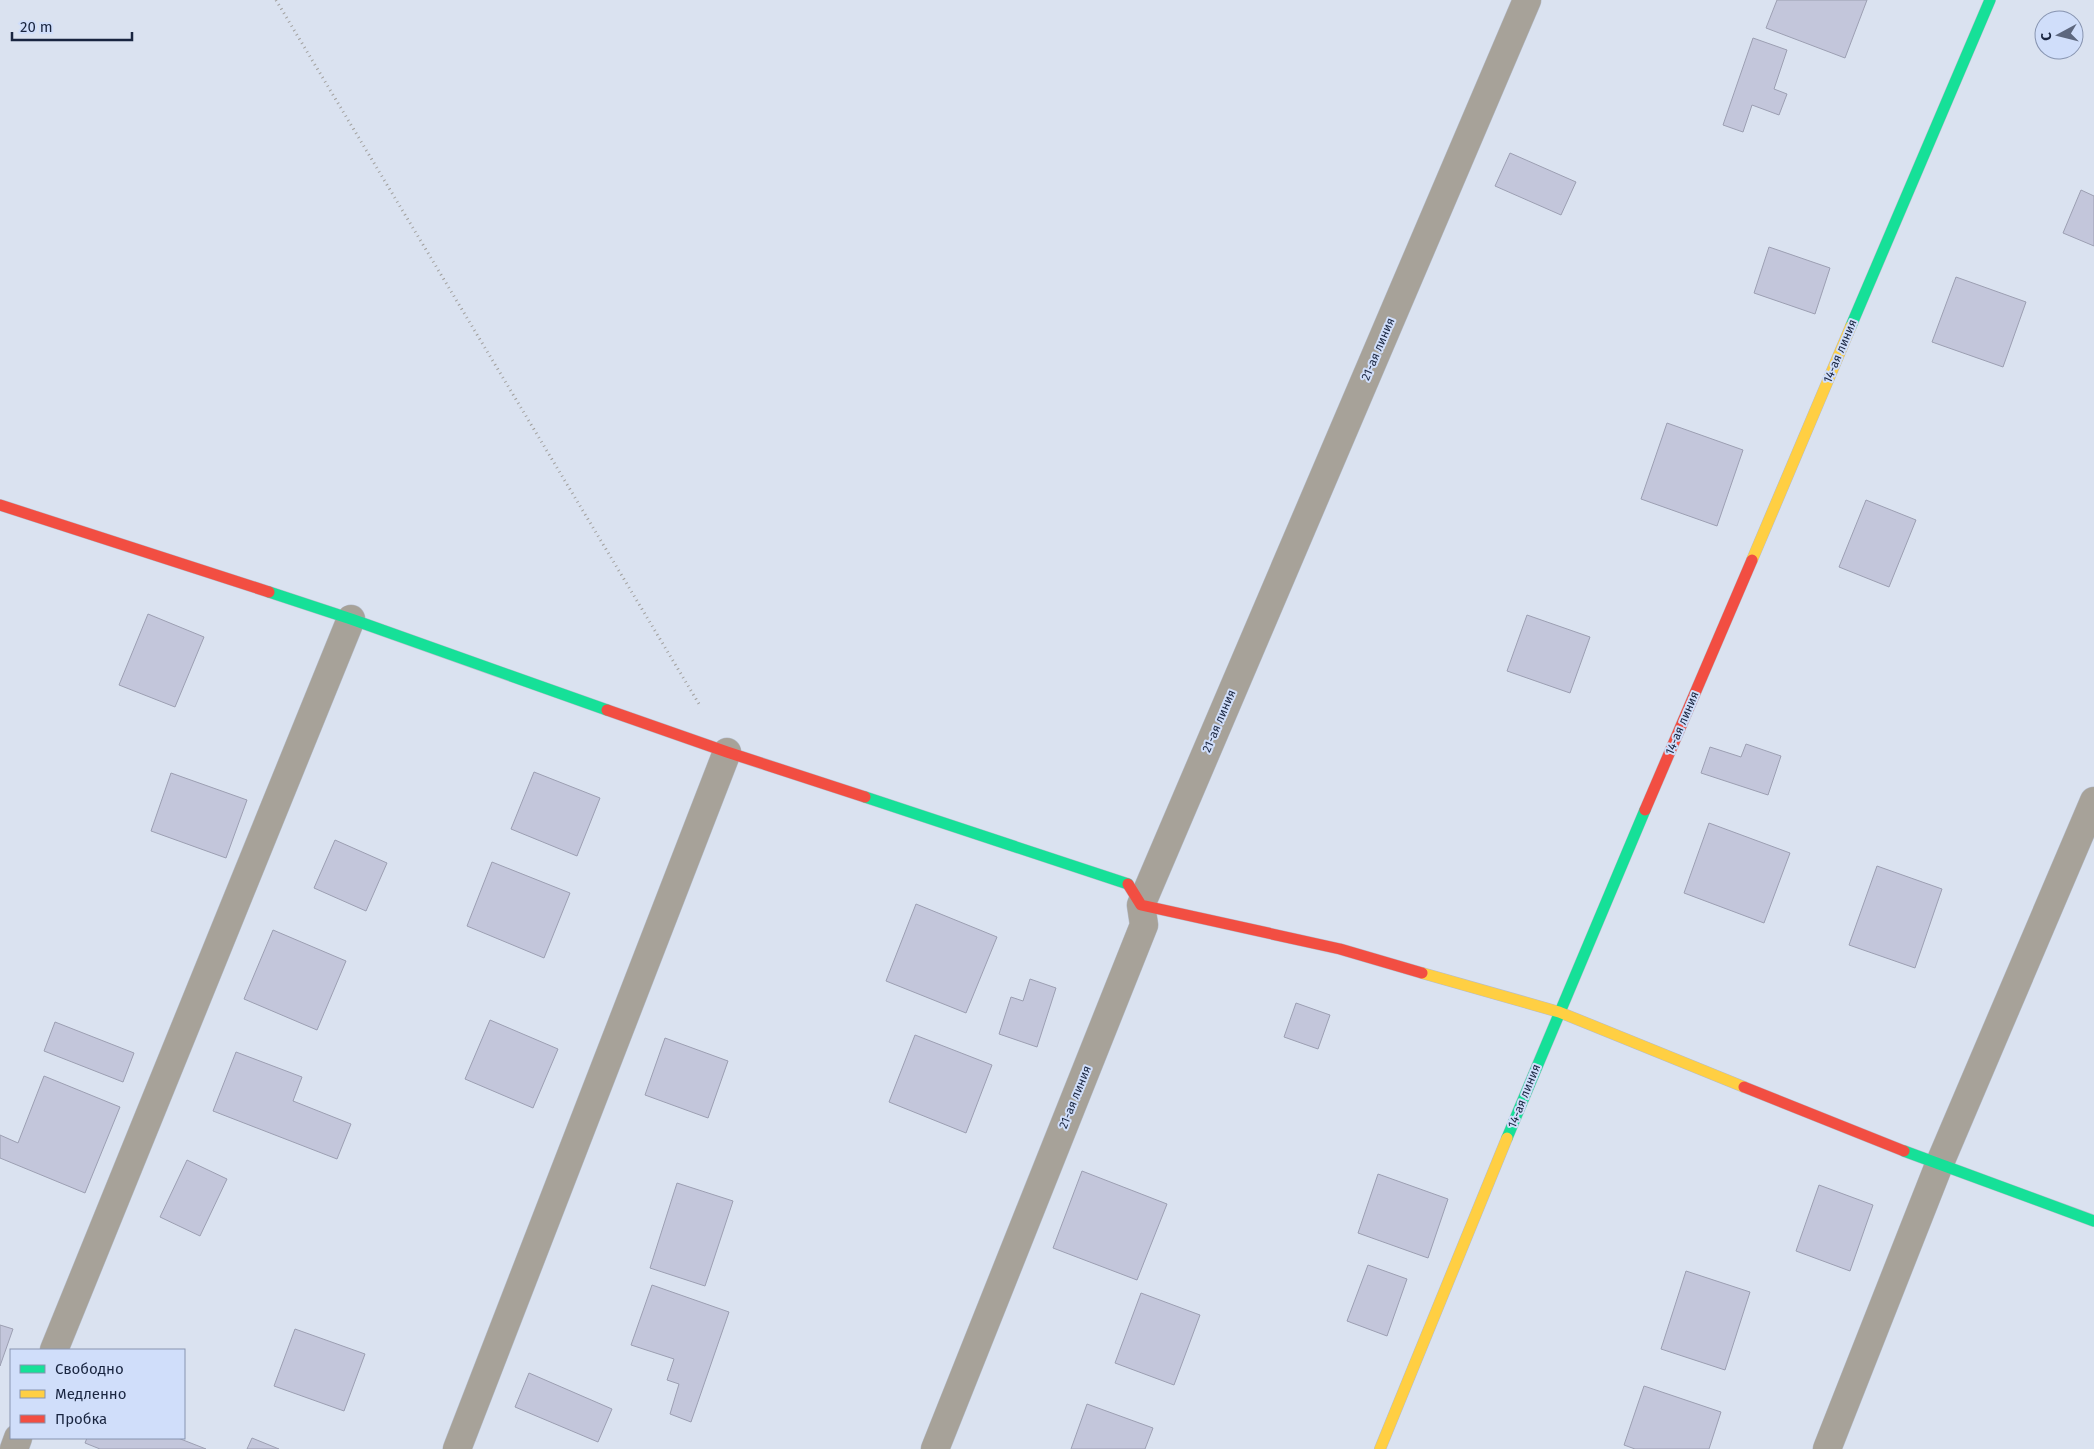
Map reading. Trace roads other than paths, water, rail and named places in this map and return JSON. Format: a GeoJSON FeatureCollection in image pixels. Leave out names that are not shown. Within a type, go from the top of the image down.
{"type":"FeatureCollection","features":[{"type":"Feature","properties":{"kind":"street","name":"21-ая линия"},"geometry":{"type":"LineString","coordinates":[[935,1449],[1144,925],[1141,905],[1527,0]]}},
{"type":"Feature","properties":{"kind":"street","name":"14-ая линия"},"geometry":{"type":"LineString","coordinates":[[1380,1449],[1559,1012],[1990,0]]}},
{"type":"Feature","properties":{"kind":"street"},"geometry":{"type":"LineString","coordinates":[[0,505],[351,619],[727,752],[1126,882],[1141,905],[1340,949],[1559,1012],[1939,1165],[2094,1221]]}},
{"type":"Feature","properties":{"kind":"street"},"geometry":{"type":"LineString","coordinates":[[54,1349],[351,619]]}},
{"type":"Feature","properties":{"kind":"street"},"geometry":{"type":"LineString","coordinates":[[457,1449],[727,752]]}},
{"type":"Feature","properties":{"kind":"street"},"geometry":{"type":"LineString","coordinates":[[1827,1449],[1939,1165],[2094,802]]}}]}
